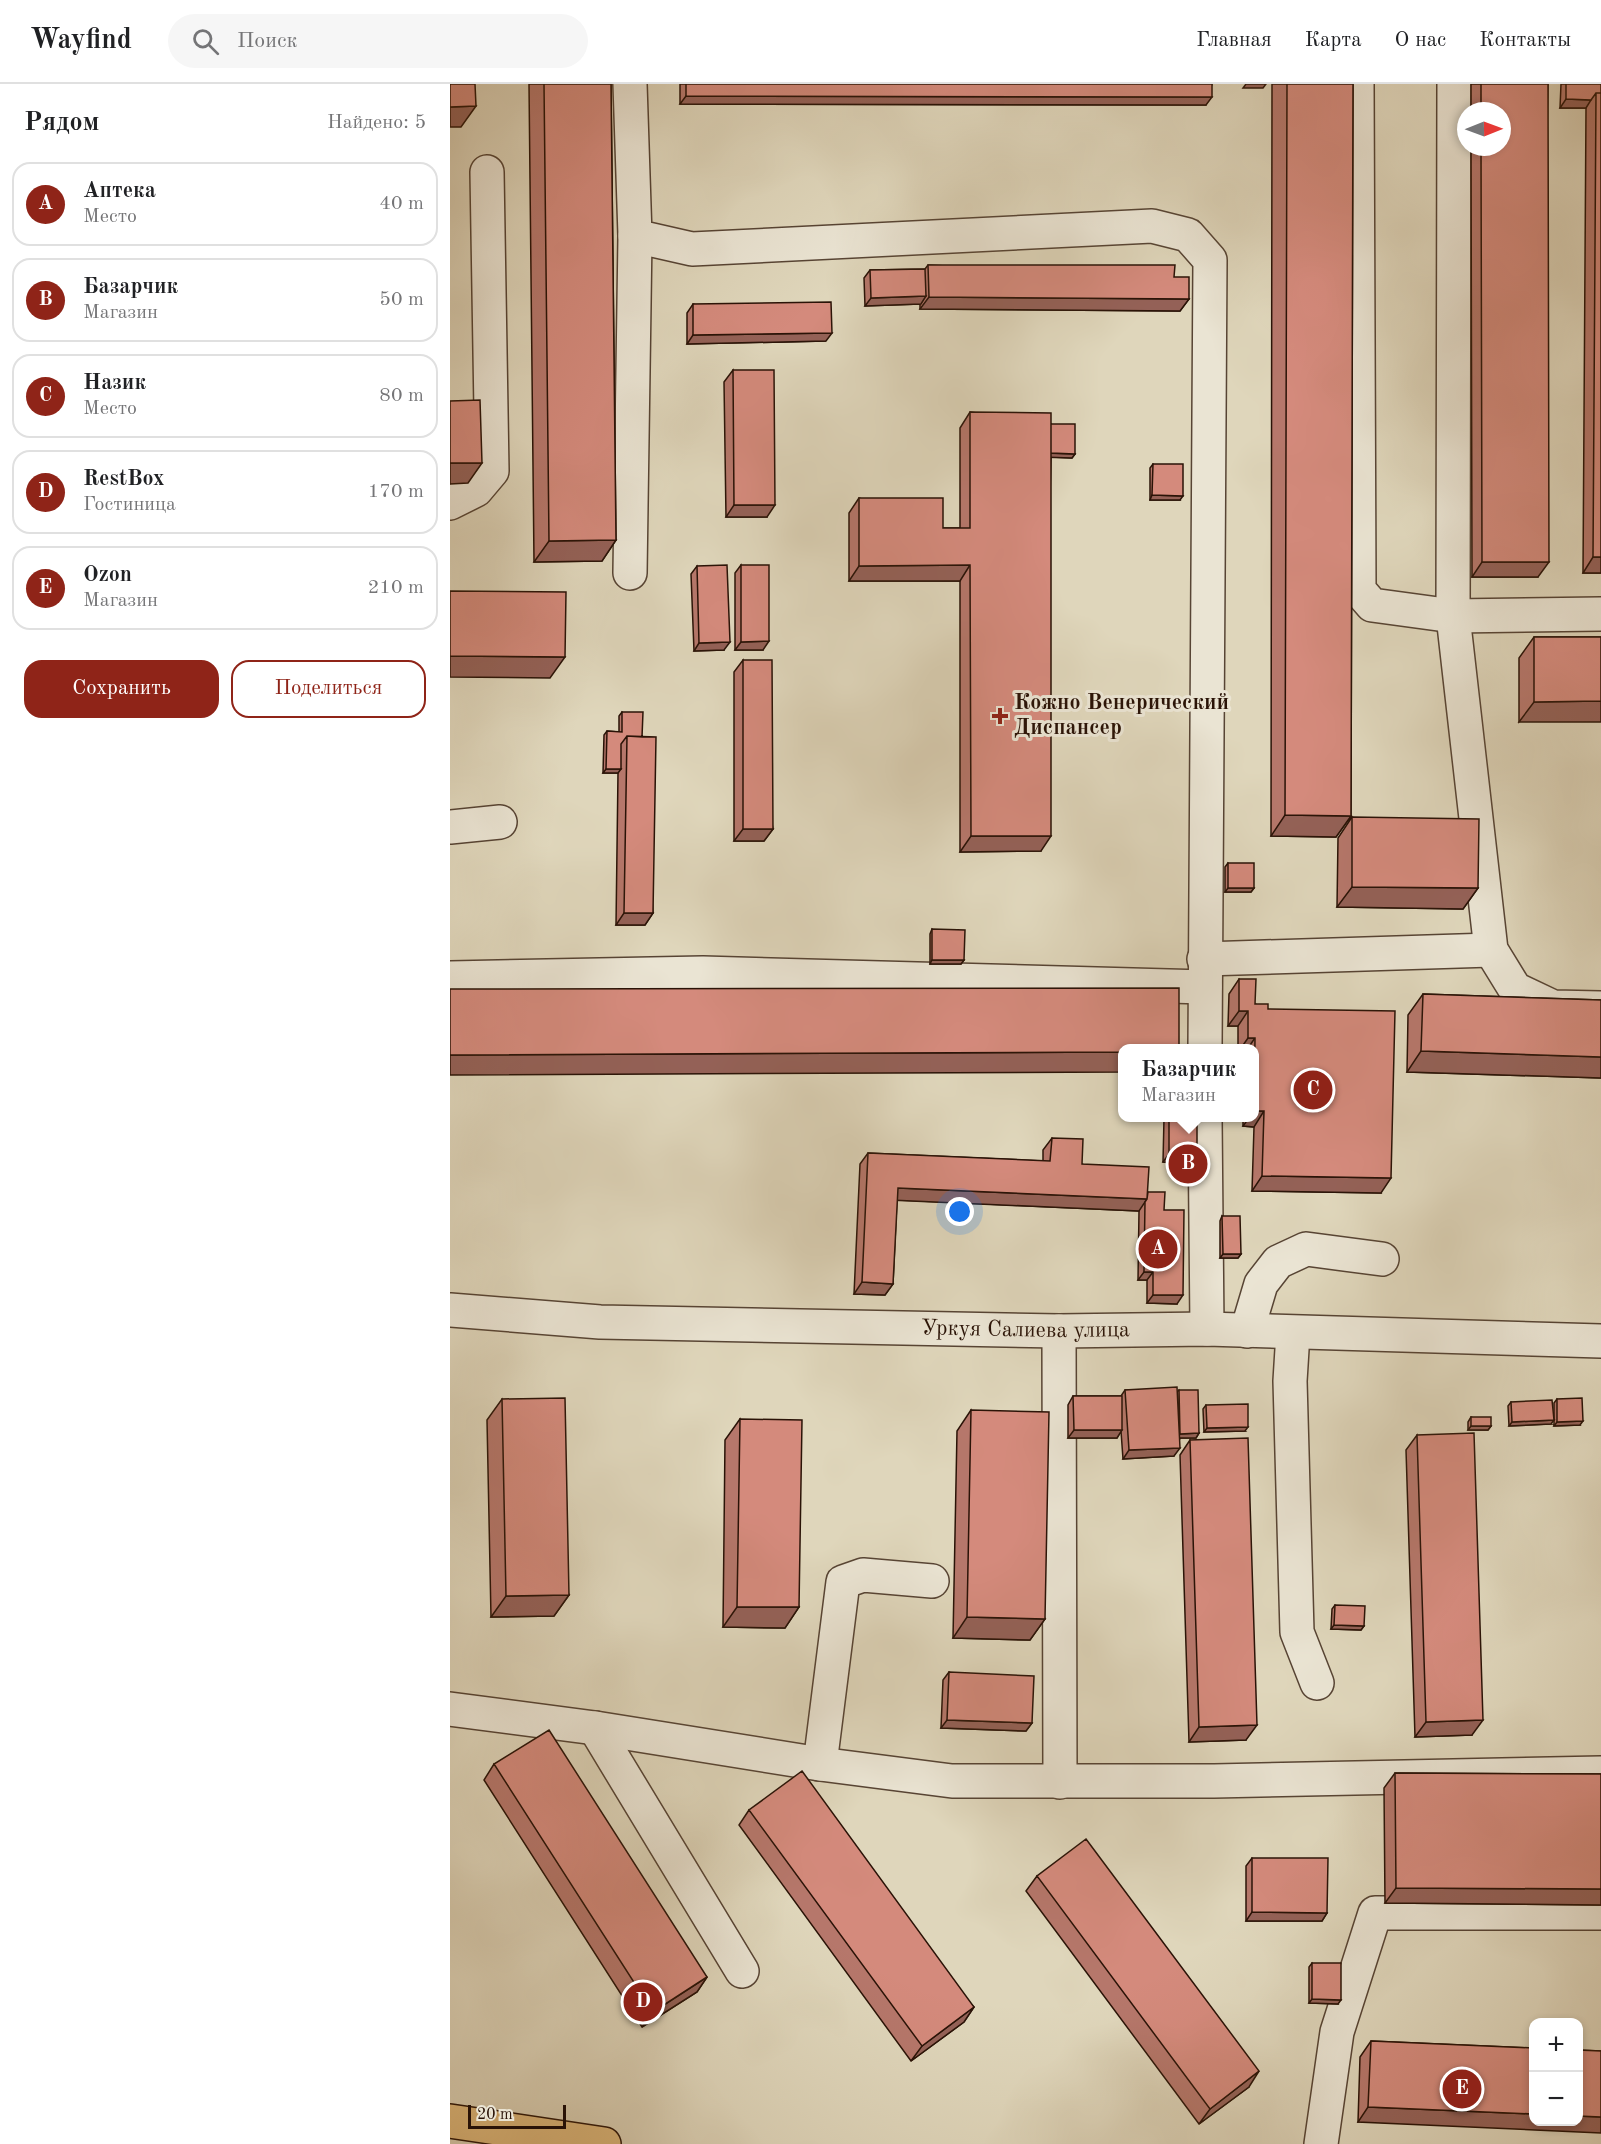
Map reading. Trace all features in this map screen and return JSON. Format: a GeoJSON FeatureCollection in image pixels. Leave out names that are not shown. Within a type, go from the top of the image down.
{"type":"FeatureCollection","features":[{"type":"Feature","properties":{"kind":"main road"},"geometry":{"type":"LineString","coordinates":[[450,2121],[604,2144]]}},
{"type":"Feature","properties":{"kind":"street"},"geometry":{"type":"LineString","coordinates":[[630,84],[634,236],[630,573]]}},
{"type":"Feature","properties":{"kind":"street"},"geometry":{"type":"LineString","coordinates":[[1357,84],[1359,590],[1372,605],[1453,616],[1601,614]]}},
{"type":"Feature","properties":{"kind":"street"},"geometry":{"type":"LineString","coordinates":[[1454,84],[1453,616],[1491,950],[1515,989],[1553,1006],[1601,1008]]}},
{"type":"Feature","properties":{"kind":"street"},"geometry":{"type":"LineString","coordinates":[[450,503],[476,490],[492,471],[487,172]]}},
{"type":"Feature","properties":{"kind":"street"},"geometry":{"type":"LineString","coordinates":[[634,236],[692,249],[1152,225],[1188,235],[1210,260],[1205,1044]]}},
{"type":"Feature","properties":{"kind":"street"},"geometry":{"type":"LineString","coordinates":[[450,827],[500,822]]}},
{"type":"Feature","properties":{"kind":"street"},"geometry":{"type":"LineString","coordinates":[[450,978],[703,974],[1204,973],[1491,950]]}},
{"type":"Feature","properties":{"kind":"street"},"geometry":{"type":"LineString","coordinates":[[1205,1122],[1207,1329]]}},
{"type":"Feature","properties":{"kind":"street"},"geometry":{"type":"LineString","coordinates":[[1247,1331],[1261,1284],[1278,1262],[1306,1249],[1382,1259]]}},
{"type":"Feature","properties":{"kind":"street","name":"Уркуя Салиева улица"},"geometry":{"type":"LineString","coordinates":[[450,1310],[600,1322],[1059,1331],[1207,1329],[1601,1341]]}},
{"type":"Feature","properties":{"kind":"street"},"geometry":{"type":"LineString","coordinates":[[1059,1331],[1060,1782]]}},
{"type":"Feature","properties":{"kind":"street"},"geometry":{"type":"LineString","coordinates":[[1293,1333],[1290,1381],[1297,1632],[1317,1683]]}},
{"type":"Feature","properties":{"kind":"street"},"geometry":{"type":"LineString","coordinates":[[820,1764],[843,1582],[863,1575],[932,1581]]}},
{"type":"Feature","properties":{"kind":"street"},"geometry":{"type":"LineString","coordinates":[[450,1708],[595,1728],[820,1764],[952,1781],[1214,1781],[1601,1773]]}},
{"type":"Feature","properties":{"kind":"street"},"geometry":{"type":"LineString","coordinates":[[595,1728],[742,1971]]}},
{"type":"Feature","properties":{"kind":"street"},"geometry":{"type":"LineString","coordinates":[[1322,2144],[1337,2032],[1375,1913],[1601,1913]]}},
{"type":"Feature","properties":{"kind":"building"},"geometry":{"type":"Polygon","coordinates":[[[450,84],[475,84],[476,106],[450,107],[450,84]]]}},
{"type":"Feature","properties":{"kind":"building"},"geometry":{"type":"Polygon","coordinates":[[[544,84],[611,84],[616,540],[549,541],[544,84]]]}},
{"type":"Feature","properties":{"kind":"building"},"geometry":{"type":"Polygon","coordinates":[[[686,84],[1212,84],[1212,97],[686,96],[686,84]]]}},
{"type":"Feature","properties":{"kind":"building"},"geometry":{"type":"Polygon","coordinates":[[[1287,84],[1353,84],[1351,816],[1285,815],[1287,84]]]}},
{"type":"Feature","properties":{"kind":"building"},"geometry":{"type":"Polygon","coordinates":[[[1481,84],[1548,84],[1549,562],[1482,562],[1481,156],[1511,156],[1511,102],[1481,102],[1481,84]]]}},
{"type":"Feature","properties":{"kind":"building"},"geometry":{"type":"Polygon","coordinates":[[[1566,84],[1601,84],[1601,93],[1596,93],[1591,100],[1566,99],[1566,84]]]}},
{"type":"Feature","properties":{"kind":"building"},"geometry":{"type":"Polygon","coordinates":[[[1596,93],[1601,93],[1601,557],[1593,557],[1596,93]]]}},
{"type":"Feature","properties":{"kind":"building"},"geometry":{"type":"Polygon","coordinates":[[[928,265],[1175,265],[1174,277],[1189,277],[1189,299],[929,297],[928,265]]]}},
{"type":"Feature","properties":{"kind":"building"},"geometry":{"type":"Polygon","coordinates":[[[925,269],[926,296],[871,298],[870,270],[925,269]]]}},
{"type":"Feature","properties":{"kind":"building"},"geometry":{"type":"Polygon","coordinates":[[[831,302],[832,333],[693,335],[693,304],[831,302]]]}},
{"type":"Feature","properties":{"kind":"building"},"geometry":{"type":"Polygon","coordinates":[[[733,370],[774,370],[775,505],[734,505],[733,370]]]}},
{"type":"Feature","properties":{"kind":"building"},"geometry":{"type":"Polygon","coordinates":[[[480,400],[482,463],[450,463],[450,401],[480,400]]]}},
{"type":"Feature","properties":{"kind":"building","name":"Кожно Венерический Диспансер"},"geometry":{"type":"Polygon","coordinates":[[[970,412],[1051,413],[1051,836],[971,836],[970,565],[859,566],[859,498],[943,498],[943,528],[970,528],[970,412]]]}},
{"type":"Feature","properties":{"kind":"building"},"geometry":{"type":"Polygon","coordinates":[[[1051,424],[1075,424],[1075,454],[1051,453],[1051,424]]]}},
{"type":"Feature","properties":{"kind":"building"},"geometry":{"type":"Polygon","coordinates":[[[1153,464],[1183,464],[1183,496],[1152,495],[1153,464]]]}},
{"type":"Feature","properties":{"kind":"building"},"geometry":{"type":"Polygon","coordinates":[[[727,565],[730,642],[699,643],[697,566],[727,565]]]}},
{"type":"Feature","properties":{"kind":"building"},"geometry":{"type":"Polygon","coordinates":[[[741,565],[769,565],[769,641],[741,642],[741,565]]]}},
{"type":"Feature","properties":{"kind":"building"},"geometry":{"type":"Polygon","coordinates":[[[450,591],[566,592],[565,657],[450,656],[450,591]]]}},
{"type":"Feature","properties":{"kind":"building"},"geometry":{"type":"Polygon","coordinates":[[[1534,637],[1601,637],[1601,701],[1534,702],[1534,637]]]}},
{"type":"Feature","properties":{"kind":"building"},"geometry":{"type":"Polygon","coordinates":[[[743,660],[772,660],[773,829],[743,829],[743,660]]]}},
{"type":"Feature","properties":{"kind":"building"},"geometry":{"type":"Polygon","coordinates":[[[622,712],[643,712],[642,737],[627,736],[621,744],[621,769],[606,769],[607,731],[622,732],[622,712]]]}},
{"type":"Feature","properties":{"kind":"building"},"geometry":{"type":"Polygon","coordinates":[[[627,736],[656,737],[653,913],[624,913],[627,736]]]}},
{"type":"Feature","properties":{"kind":"building"},"geometry":{"type":"Polygon","coordinates":[[[1352,817],[1479,819],[1478,888],[1352,887],[1352,817]]]}},
{"type":"Feature","properties":{"kind":"building"},"geometry":{"type":"Polygon","coordinates":[[[1228,863],[1254,863],[1254,888],[1228,888],[1228,863]]]}},
{"type":"Feature","properties":{"kind":"building"},"geometry":{"type":"Polygon","coordinates":[[[932,929],[965,930],[964,960],[932,960],[932,929]]]}},
{"type":"Feature","properties":{"kind":"building"},"geometry":{"type":"Polygon","coordinates":[[[1239,979],[1256,979],[1255,1004],[1268,1004],[1268,1009],[1395,1011],[1391,1178],[1262,1176],[1264,1111],[1259,1111],[1259,1044],[1255,1044],[1255,1038],[1248,1038],[1248,1011],[1239,1011],[1239,979]]]}},
{"type":"Feature","properties":{"kind":"building"},"geometry":{"type":"Polygon","coordinates":[[[1179,988],[1179,1044],[1118,1044],[1118,1052],[450,1055],[450,989],[1179,988]]]}},
{"type":"Feature","properties":{"kind":"building"},"geometry":{"type":"Polygon","coordinates":[[[1423,994],[1601,1000],[1601,1057],[1421,1051],[1423,994]]]}},
{"type":"Feature","properties":{"kind":"building"},"geometry":{"type":"Polygon","coordinates":[[[1169,1122],[1197,1122],[1197,1157],[1169,1154],[1169,1122]]]}},
{"type":"Feature","properties":{"kind":"building"},"geometry":{"type":"Polygon","coordinates":[[[1052,1138],[1083,1139],[1082,1164],[1149,1167],[1147,1199],[898,1188],[893,1284],[862,1282],[868,1153],[1050,1161],[1052,1138]]]}},
{"type":"Feature","properties":{"kind":"building"},"geometry":{"type":"Polygon","coordinates":[[[1148,1192],[1165,1192],[1164,1210],[1184,1210],[1183,1295],[1153,1295],[1153,1272],[1144,1272],[1145,1202],[1148,1192]]]}},
{"type":"Feature","properties":{"kind":"building"},"geometry":{"type":"Polygon","coordinates":[[[1222,1216],[1240,1216],[1241,1254],[1223,1254],[1222,1216]]]}},
{"type":"Feature","properties":{"kind":"building"},"geometry":{"type":"Polygon","coordinates":[[[1177,1387],[1180,1448],[1129,1450],[1125,1390],[1177,1387]]]}},
{"type":"Feature","properties":{"kind":"building"},"geometry":{"type":"Polygon","coordinates":[[[1179,1390],[1198,1390],[1199,1433],[1180,1434],[1179,1390]]]}},
{"type":"Feature","properties":{"kind":"building"},"geometry":{"type":"Polygon","coordinates":[[[1073,1396],[1122,1396],[1122,1430],[1074,1430],[1073,1396]]]}},
{"type":"Feature","properties":{"kind":"building"},"geometry":{"type":"Polygon","coordinates":[[[565,1398],[569,1595],[506,1596],[502,1399],[565,1398]]]}},
{"type":"Feature","properties":{"kind":"building"},"geometry":{"type":"Polygon","coordinates":[[[1582,1398],[1583,1421],[1557,1422],[1557,1399],[1582,1398]]]}},
{"type":"Feature","properties":{"kind":"building"},"geometry":{"type":"Polygon","coordinates":[[[1552,1400],[1554,1420],[1512,1422],[1511,1402],[1552,1400]]]}},
{"type":"Feature","properties":{"kind":"building"},"geometry":{"type":"Polygon","coordinates":[[[1248,1404],[1248,1427],[1207,1428],[1206,1405],[1248,1404]]]}},
{"type":"Feature","properties":{"kind":"building"},"geometry":{"type":"Polygon","coordinates":[[[971,1410],[1049,1412],[1045,1619],[967,1617],[971,1410]]]}},
{"type":"Feature","properties":{"kind":"building"},"geometry":{"type":"Polygon","coordinates":[[[1471,1417],[1491,1417],[1491,1426],[1471,1426],[1471,1417]]]}},
{"type":"Feature","properties":{"kind":"building"},"geometry":{"type":"Polygon","coordinates":[[[740,1419],[802,1420],[799,1607],[737,1607],[740,1419]]]}},
{"type":"Feature","properties":{"kind":"building"},"geometry":{"type":"Polygon","coordinates":[[[1474,1433],[1483,1720],[1426,1722],[1417,1435],[1474,1433]]]}},
{"type":"Feature","properties":{"kind":"building"},"geometry":{"type":"Polygon","coordinates":[[[1248,1438],[1257,1725],[1199,1727],[1190,1440],[1248,1438]]]}},
{"type":"Feature","properties":{"kind":"building"},"geometry":{"type":"Polygon","coordinates":[[[1335,1605],[1365,1606],[1364,1626],[1334,1625],[1335,1605]]]}},
{"type":"Feature","properties":{"kind":"building"},"geometry":{"type":"Polygon","coordinates":[[[949,1672],[1034,1676],[1032,1723],[947,1720],[949,1672]]]}},
{"type":"Feature","properties":{"kind":"building"},"geometry":{"type":"Polygon","coordinates":[[[549,1730],[707,1977],[653,2012],[494,1764],[549,1730]]]}},
{"type":"Feature","properties":{"kind":"building"},"geometry":{"type":"Polygon","coordinates":[[[802,1771],[974,2007],[922,2046],[749,1810],[802,1771]]]}},
{"type":"Feature","properties":{"kind":"building"},"geometry":{"type":"Polygon","coordinates":[[[1395,1773],[1601,1774],[1601,1889],[1396,1888],[1395,1773]]]}},
{"type":"Feature","properties":{"kind":"building"},"geometry":{"type":"Polygon","coordinates":[[[1086,1839],[1259,2071],[1210,2109],[1037,1876],[1086,1839]]]}},
{"type":"Feature","properties":{"kind":"building"},"geometry":{"type":"Polygon","coordinates":[[[1252,1858],[1328,1858],[1327,1913],[1252,1912],[1252,1858]]]}},
{"type":"Feature","properties":{"kind":"building"},"geometry":{"type":"Polygon","coordinates":[[[1312,1963],[1341,1963],[1341,2000],[1312,1999],[1312,1963]]]}},
{"type":"Feature","properties":{"kind":"building"},"geometry":{"type":"Polygon","coordinates":[[[1371,2041],[1529,2048],[1529,2114],[1368,2107],[1371,2041]]]}},
{"type":"Feature","properties":{"kind":"building"},"geometry":{"type":"Polygon","coordinates":[[[1583,2050],[1601,2051],[1601,2117],[1583,2116],[1583,2050]]]}},
{"type":"Feature","properties":{"kind":"place","name":"Кожно Венерический Диспансер"},"geometry":{"type":"Point","coordinates":[1000,716]}},
{"type":"Feature","properties":{"kind":"place","name":"Назик"},"geometry":{"type":"Point","coordinates":[1313,1090]}},
{"type":"Feature","properties":{"kind":"place","name":"Базарчик"},"geometry":{"type":"Point","coordinates":[1188,1164]}},
{"type":"Feature","properties":{"kind":"place","name":"Аптека"},"geometry":{"type":"Point","coordinates":[1158,1249]}},
{"type":"Feature","properties":{"kind":"place","name":"RestBox"},"geometry":{"type":"Point","coordinates":[643,2002]}},
{"type":"Feature","properties":{"kind":"place","name":"Ozon"},"geometry":{"type":"Point","coordinates":[1462,2089]}}]}
